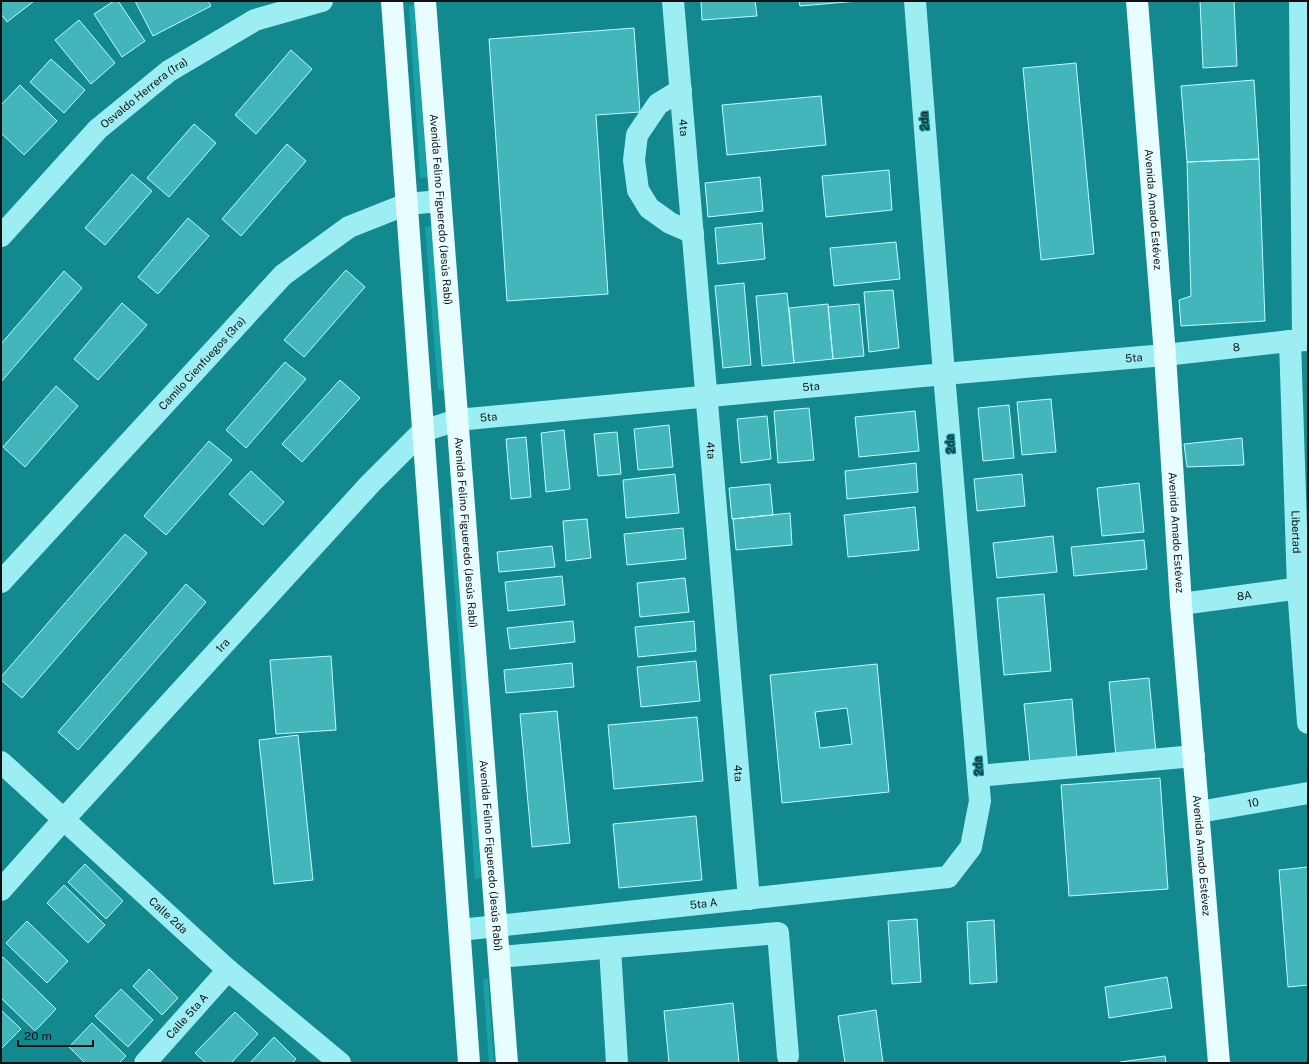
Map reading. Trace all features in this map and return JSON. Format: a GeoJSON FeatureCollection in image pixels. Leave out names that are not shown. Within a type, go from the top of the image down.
{"type":"FeatureCollection","features":[{"type":"Feature","properties":{"kind":"main road"},"geometry":{"type":"LineString","coordinates":[[392,1],[469,1063]]}},
{"type":"Feature","properties":{"kind":"main road","name":"Avenida Felino Figueredo (Jesús Rabí)"},"geometry":{"type":"LineString","coordinates":[[425,1],[507,1063]]}},
{"type":"Feature","properties":{"kind":"main road","name":"Avenida Amado Estévez"},"geometry":{"type":"LineString","coordinates":[[1137,1],[1165,355],[1181,604],[1219,1063]]}},
{"type":"Feature","properties":{"kind":"street","name":"Osvaldo Herrera (1ra)"},"geometry":{"type":"LineString","coordinates":[[1,236],[98,129],[169,70],[255,20],[322,1]]}},
{"type":"Feature","properties":{"kind":"street","name":"4ta"},"geometry":{"type":"LineString","coordinates":[[673,1],[749,899]]}},
{"type":"Feature","properties":{"kind":"street","name":"2da"},"geometry":{"type":"LineString","coordinates":[[914,1],[980,801],[971,847],[948,878]]}},
{"type":"Feature","properties":{"kind":"street","name":"Libertad"},"geometry":{"type":"LineString","coordinates":[[1300,1],[1304,58],[1300,340],[1303,588],[1308,723]]}},
{"type":"Feature","properties":{"kind":"street"},"geometry":{"type":"LineString","coordinates":[[681,90],[658,104],[637,135],[634,160],[638,190],[649,208],[670,223],[693,233]]}},
{"type":"Feature","properties":{"kind":"street","name":"Camilo Cienfuegos (3ra)"},"geometry":{"type":"LineString","coordinates":[[1,582],[283,275],[350,227],[406,204],[440,201]]}},
{"type":"Feature","properties":{"kind":"street","name":"8"},"geometry":{"type":"LineString","coordinates":[[1165,355],[1300,340]]}},
{"type":"Feature","properties":{"kind":"street","name":"5ta"},"geometry":{"type":"LineString","coordinates":[[457,420],[944,374],[1165,355]]}},
{"type":"Feature","properties":{"kind":"street","name":"1ra"},"geometry":{"type":"LineString","coordinates":[[1,890],[364,490],[423,431],[457,420]]}},
{"type":"Feature","properties":{"kind":"street","name":"8A"},"geometry":{"type":"LineString","coordinates":[[1181,604],[1303,588]]}},
{"type":"Feature","properties":{"kind":"street"},"geometry":{"type":"LineString","coordinates":[[978,776],[1194,756]]}},
{"type":"Feature","properties":{"kind":"street","name":"Calle 2da"},"geometry":{"type":"LineString","coordinates":[[1,762],[228,970],[340,1063]]}},
{"type":"Feature","properties":{"kind":"street","name":"10"},"geometry":{"type":"LineString","coordinates":[[1199,812],[1308,793]]}},
{"type":"Feature","properties":{"kind":"street","name":"5ta A"},"geometry":{"type":"LineString","coordinates":[[460,930],[948,878]]}},
{"type":"Feature","properties":{"kind":"street"},"geometry":{"type":"LineString","coordinates":[[499,957],[778,933],[788,1056]]}},
{"type":"Feature","properties":{"kind":"street"},"geometry":{"type":"LineString","coordinates":[[610,948],[617,1063]]}},
{"type":"Feature","properties":{"kind":"street","name":"Calle 5ta A"},"geometry":{"type":"LineString","coordinates":[[145,1063],[228,970]]}},
{"type":"Feature","properties":{"kind":"shaded area"},"geometry":{"type":"Polygon","coordinates":[[[414,5],[427,177],[420,178],[409,6],[414,5]]]}},
{"type":"Feature","properties":{"kind":"shaded area"},"geometry":{"type":"Polygon","coordinates":[[[432,226],[445,390],[438,390],[425,227],[432,226]]]}},
{"type":"Feature","properties":{"kind":"shaded area"},"geometry":{"type":"Polygon","coordinates":[[[449,508],[454,508],[481,878],[475,879],[449,508]]]}},
{"type":"Feature","properties":{"kind":"shaded area"},"geometry":{"type":"Polygon","coordinates":[[[483,979],[488,979],[494,1063],[489,1063],[483,979]]]}},
{"type":"Feature","properties":{"kind":"building"},"geometry":{"type":"Polygon","coordinates":[[[1,1],[34,1],[7,22],[1,14],[1,1]]]}},
{"type":"Feature","properties":{"kind":"building"},"geometry":{"type":"Polygon","coordinates":[[[114,1],[118,1],[145,41],[122,57],[94,14],[114,1]]]}},
{"type":"Feature","properties":{"kind":"building"},"geometry":{"type":"Polygon","coordinates":[[[135,1],[208,1],[211,6],[153,36],[135,1]]]}},
{"type":"Feature","properties":{"kind":"building"},"geometry":{"type":"Polygon","coordinates":[[[701,1],[755,1],[757,16],[702,20],[701,1]]]}},
{"type":"Feature","properties":{"kind":"building"},"geometry":{"type":"Polygon","coordinates":[[[799,1],[858,1],[800,6],[799,1]]]}},
{"type":"Feature","properties":{"kind":"building"},"geometry":{"type":"Polygon","coordinates":[[[1200,1],[1234,1],[1237,66],[1203,68],[1200,1]]]}},
{"type":"Feature","properties":{"kind":"building"},"geometry":{"type":"Polygon","coordinates":[[[79,20],[115,63],[91,84],[55,40],[79,20]]]}},
{"type":"Feature","properties":{"kind":"building"},"geometry":{"type":"Polygon","coordinates":[[[634,28],[640,112],[596,115],[608,294],[507,301],[489,39],[634,28]]]}},
{"type":"Feature","properties":{"kind":"building"},"geometry":{"type":"Polygon","coordinates":[[[291,50],[312,69],[256,134],[235,115],[291,50]]]}},
{"type":"Feature","properties":{"kind":"building"},"geometry":{"type":"Polygon","coordinates":[[[51,59],[85,90],[64,113],[30,82],[51,59]]]}},
{"type":"Feature","properties":{"kind":"building"},"geometry":{"type":"Polygon","coordinates":[[[1076,63],[1094,254],[1041,260],[1023,68],[1076,63]]]}},
{"type":"Feature","properties":{"kind":"building"},"geometry":{"type":"Polygon","coordinates":[[[1254,80],[1259,159],[1187,162],[1181,86],[1254,80]]]}},
{"type":"Feature","properties":{"kind":"building"},"geometry":{"type":"Polygon","coordinates":[[[20,85],[57,121],[24,155],[1,133],[1,105],[20,85]]]}},
{"type":"Feature","properties":{"kind":"building"},"geometry":{"type":"Polygon","coordinates":[[[821,96],[826,145],[727,155],[722,105],[821,96]]]}},
{"type":"Feature","properties":{"kind":"building"},"geometry":{"type":"Polygon","coordinates":[[[194,124],[216,143],[169,197],[147,178],[194,124]]]}},
{"type":"Feature","properties":{"kind":"building"},"geometry":{"type":"Polygon","coordinates":[[[287,144],[306,161],[241,236],[222,219],[287,144]]]}},
{"type":"Feature","properties":{"kind":"building"},"geometry":{"type":"Polygon","coordinates":[[[1259,159],[1265,321],[1181,326],[1179,300],[1191,296],[1187,162],[1259,159]]]}},
{"type":"Feature","properties":{"kind":"building"},"geometry":{"type":"Polygon","coordinates":[[[889,170],[892,210],[826,217],[822,176],[889,170]]]}},
{"type":"Feature","properties":{"kind":"building"},"geometry":{"type":"Polygon","coordinates":[[[132,174],[152,191],[105,245],[85,228],[132,174]]]}},
{"type":"Feature","properties":{"kind":"building"},"geometry":{"type":"Polygon","coordinates":[[[760,177],[763,211],[708,217],[705,183],[760,177]]]}},
{"type":"Feature","properties":{"kind":"building"},"geometry":{"type":"Polygon","coordinates":[[[188,218],[209,236],[158,294],[138,277],[188,218]]]}},
{"type":"Feature","properties":{"kind":"building"},"geometry":{"type":"Polygon","coordinates":[[[762,223],[765,259],[718,264],[715,228],[762,223]]]}},
{"type":"Feature","properties":{"kind":"building"},"geometry":{"type":"Polygon","coordinates":[[[896,242],[900,279],[834,286],[830,248],[896,242]]]}},
{"type":"Feature","properties":{"kind":"building"},"geometry":{"type":"Polygon","coordinates":[[[346,270],[365,287],[304,357],[284,340],[346,270]]]}},
{"type":"Feature","properties":{"kind":"building"},"geometry":{"type":"Polygon","coordinates":[[[64,271],[82,288],[1,382],[1,344],[64,271]]]}},
{"type":"Feature","properties":{"kind":"building"},"geometry":{"type":"Polygon","coordinates":[[[744,283],[751,365],[723,368],[715,286],[744,283]]]}},
{"type":"Feature","properties":{"kind":"building"},"geometry":{"type":"Polygon","coordinates":[[[893,290],[899,348],[869,352],[864,292],[893,290]]]}},
{"type":"Feature","properties":{"kind":"building"},"geometry":{"type":"Polygon","coordinates":[[[787,293],[794,363],[762,366],[756,296],[787,293]]]}},
{"type":"Feature","properties":{"kind":"building"},"geometry":{"type":"Polygon","coordinates":[[[122,303],[147,325],[98,380],[74,359],[122,303]]]}},
{"type":"Feature","properties":{"kind":"building"},"geometry":{"type":"Polygon","coordinates":[[[828,304],[833,359],[794,363],[789,308],[828,304]]]}},
{"type":"Feature","properties":{"kind":"building"},"geometry":{"type":"Polygon","coordinates":[[[859,304],[864,356],[833,359],[828,307],[859,304]]]}},
{"type":"Feature","properties":{"kind":"building"},"geometry":{"type":"Polygon","coordinates":[[[285,362],[306,379],[246,448],[226,430],[285,362]]]}},
{"type":"Feature","properties":{"kind":"building"},"geometry":{"type":"Polygon","coordinates":[[[340,380],[360,398],[302,462],[282,444],[340,380]]]}},
{"type":"Feature","properties":{"kind":"building"},"geometry":{"type":"Polygon","coordinates":[[[56,386],[78,406],[25,467],[3,447],[56,386]]]}},
{"type":"Feature","properties":{"kind":"building"},"geometry":{"type":"Polygon","coordinates":[[[1051,399],[1056,452],[1022,455],[1017,402],[1051,399]]]}},
{"type":"Feature","properties":{"kind":"building"},"geometry":{"type":"Polygon","coordinates":[[[1009,405],[1014,458],[983,461],[978,408],[1009,405]]]}},
{"type":"Feature","properties":{"kind":"building"},"geometry":{"type":"Polygon","coordinates":[[[809,408],[814,460],[778,463],[774,411],[809,408]]]}},
{"type":"Feature","properties":{"kind":"building"},"geometry":{"type":"Polygon","coordinates":[[[915,411],[919,451],[859,457],[855,417],[915,411]]]}},
{"type":"Feature","properties":{"kind":"building"},"geometry":{"type":"Polygon","coordinates":[[[767,416],[771,459],[741,463],[737,419],[767,416]]]}},
{"type":"Feature","properties":{"kind":"building"},"geometry":{"type":"Polygon","coordinates":[[[669,425],[673,467],[638,470],[634,429],[669,425]]]}},
{"type":"Feature","properties":{"kind":"building"},"geometry":{"type":"Polygon","coordinates":[[[564,430],[570,489],[546,492],[541,433],[564,430]]]}},
{"type":"Feature","properties":{"kind":"building"},"geometry":{"type":"Polygon","coordinates":[[[617,432],[621,474],[598,476],[594,434],[617,432]]]}},
{"type":"Feature","properties":{"kind":"building"},"geometry":{"type":"Polygon","coordinates":[[[526,437],[531,497],[511,499],[506,439],[526,437]]]}},
{"type":"Feature","properties":{"kind":"building"},"geometry":{"type":"Polygon","coordinates":[[[1242,438],[1244,465],[1187,467],[1184,444],[1242,438]]]}},
{"type":"Feature","properties":{"kind":"building"},"geometry":{"type":"Polygon","coordinates":[[[209,441],[232,460],[166,535],[144,516],[209,441]]]}},
{"type":"Feature","properties":{"kind":"building"},"geometry":{"type":"Polygon","coordinates":[[[916,463],[918,492],[847,499],[845,471],[916,463]]]}},
{"type":"Feature","properties":{"kind":"building"},"geometry":{"type":"Polygon","coordinates":[[[251,471],[284,502],[263,525],[229,494],[251,471]]]}},
{"type":"Feature","properties":{"kind":"building"},"geometry":{"type":"Polygon","coordinates":[[[675,474],[679,513],[626,518],[623,480],[675,474]]]}},
{"type":"Feature","properties":{"kind":"building"},"geometry":{"type":"Polygon","coordinates":[[[1022,474],[1025,506],[977,511],[974,479],[1022,474]]]}},
{"type":"Feature","properties":{"kind":"building"},"geometry":{"type":"Polygon","coordinates":[[[1139,483],[1144,532],[1102,536],[1097,488],[1139,483]]]}},
{"type":"Feature","properties":{"kind":"building"},"geometry":{"type":"Polygon","coordinates":[[[770,484],[773,515],[732,519],[729,488],[770,484]]]}},
{"type":"Feature","properties":{"kind":"building"},"geometry":{"type":"Polygon","coordinates":[[[915,507],[919,550],[848,557],[844,515],[915,507]]]}},
{"type":"Feature","properties":{"kind":"building"},"geometry":{"type":"Polygon","coordinates":[[[790,513],[792,545],[736,550],[733,519],[790,513]]]}},
{"type":"Feature","properties":{"kind":"building"},"geometry":{"type":"Polygon","coordinates":[[[587,519],[591,558],[566,561],[563,521],[587,519]]]}},
{"type":"Feature","properties":{"kind":"building"},"geometry":{"type":"Polygon","coordinates":[[[683,528],[686,559],[627,565],[624,534],[683,528]]]}},
{"type":"Feature","properties":{"kind":"building"},"geometry":{"type":"Polygon","coordinates":[[[125,534],[147,553],[22,698],[1,680],[1,677],[125,534]]]}},
{"type":"Feature","properties":{"kind":"building"},"geometry":{"type":"Polygon","coordinates":[[[1053,536],[1057,572],[997,578],[993,543],[1053,536]]]}},
{"type":"Feature","properties":{"kind":"building"},"geometry":{"type":"Polygon","coordinates":[[[1144,540],[1147,569],[1074,576],[1071,547],[1144,540]]]}},
{"type":"Feature","properties":{"kind":"building"},"geometry":{"type":"Polygon","coordinates":[[[552,546],[555,567],[499,572],[497,552],[552,546]]]}},
{"type":"Feature","properties":{"kind":"building"},"geometry":{"type":"Polygon","coordinates":[[[562,576],[565,605],[508,611],[505,582],[562,576]]]}},
{"type":"Feature","properties":{"kind":"building"},"geometry":{"type":"Polygon","coordinates":[[[685,578],[689,612],[640,617],[637,583],[685,578]]]}},
{"type":"Feature","properties":{"kind":"building"},"geometry":{"type":"Polygon","coordinates":[[[186,584],[206,602],[78,750],[58,732],[186,584]]]}},
{"type":"Feature","properties":{"kind":"building"},"geometry":{"type":"Polygon","coordinates":[[[1044,594],[1051,671],[1004,675],[997,598],[1044,594]]]}},
{"type":"Feature","properties":{"kind":"building"},"geometry":{"type":"Polygon","coordinates":[[[573,621],[575,642],[510,649],[507,628],[573,621]]]}},
{"type":"Feature","properties":{"kind":"building"},"geometry":{"type":"Polygon","coordinates":[[[694,621],[696,651],[638,657],[635,627],[694,621]]]}},
{"type":"Feature","properties":{"kind":"building"},"geometry":{"type":"Polygon","coordinates":[[[331,656],[336,730],[276,734],[270,660],[331,656]]]}},
{"type":"Feature","properties":{"kind":"building"},"geometry":{"type":"Polygon","coordinates":[[[696,661],[700,701],[641,707],[637,667],[696,661]]]}},
{"type":"Feature","properties":{"kind":"building"},"geometry":{"type":"Polygon","coordinates":[[[572,663],[574,687],[506,693],[504,670],[572,663]]]}},
{"type":"Feature","properties":{"kind":"building"},"geometry":{"type":"Polygon","coordinates":[[[877,664],[889,792],[782,803],[770,675],[877,664]],[[847,708],[815,712],[820,748],[852,744],[847,708]]]}},
{"type":"Feature","properties":{"kind":"building"},"geometry":{"type":"Polygon","coordinates":[[[1149,678],[1156,753],[1116,757],[1109,682],[1149,678]]]}},
{"type":"Feature","properties":{"kind":"building"},"geometry":{"type":"Polygon","coordinates":[[[1072,699],[1077,758],[1030,763],[1024,704],[1072,699]]]}},
{"type":"Feature","properties":{"kind":"building"},"geometry":{"type":"Polygon","coordinates":[[[557,711],[570,843],[532,847],[520,714],[557,711]]]}},
{"type":"Feature","properties":{"kind":"building"},"geometry":{"type":"Polygon","coordinates":[[[697,717],[703,781],[614,789],[608,725],[697,717]]]}},
{"type":"Feature","properties":{"kind":"building"},"geometry":{"type":"Polygon","coordinates":[[[298,735],[313,880],[274,884],[259,740],[298,735]]]}},
{"type":"Feature","properties":{"kind":"building"},"geometry":{"type":"Polygon","coordinates":[[[1160,778],[1168,889],[1069,896],[1061,785],[1160,778]]]}},
{"type":"Feature","properties":{"kind":"building"},"geometry":{"type":"Polygon","coordinates":[[[696,816],[702,880],[619,888],[613,824],[696,816]]]}},
{"type":"Feature","properties":{"kind":"building"},"geometry":{"type":"Polygon","coordinates":[[[85,864],[123,901],[106,919],[68,882],[85,864]]]}},
{"type":"Feature","properties":{"kind":"building"},"geometry":{"type":"Polygon","coordinates":[[[1308,867],[1308,985],[1288,987],[1279,870],[1308,867]]]}},
{"type":"Feature","properties":{"kind":"building"},"geometry":{"type":"Polygon","coordinates":[[[64,885],[105,925],[88,943],[47,903],[64,885]]]}},
{"type":"Feature","properties":{"kind":"building"},"geometry":{"type":"Polygon","coordinates":[[[917,919],[921,982],[892,984],[888,921],[917,919]]]}},
{"type":"Feature","properties":{"kind":"building"},"geometry":{"type":"Polygon","coordinates":[[[994,920],[997,982],[970,984],[967,922],[994,920]]]}},
{"type":"Feature","properties":{"kind":"building"},"geometry":{"type":"Polygon","coordinates":[[[27,921],[68,961],[47,983],[6,943],[27,921]]]}},
{"type":"Feature","properties":{"kind":"building"},"geometry":{"type":"Polygon","coordinates":[[[3,957],[56,1009],[35,1031],[1,998],[1,959],[3,957]]]}},
{"type":"Feature","properties":{"kind":"building"},"geometry":{"type":"Polygon","coordinates":[[[149,969],[178,998],[162,1015],[133,986],[149,969]]]}},
{"type":"Feature","properties":{"kind":"building"},"geometry":{"type":"Polygon","coordinates":[[[1167,977],[1172,1008],[1109,1018],[1105,987],[1167,977]]]}},
{"type":"Feature","properties":{"kind":"building"},"geometry":{"type":"Polygon","coordinates":[[[121,989],[153,1020],[128,1047],[95,1016],[121,989]]]}},
{"type":"Feature","properties":{"kind":"building"},"geometry":{"type":"Polygon","coordinates":[[[733,1003],[739,1063],[669,1063],[664,1011],[733,1003]]]}},
{"type":"Feature","properties":{"kind":"building"},"geometry":{"type":"Polygon","coordinates":[[[1,1010],[21,1029],[1,1049],[1,1010]]]}},
{"type":"Feature","properties":{"kind":"building"},"geometry":{"type":"Polygon","coordinates":[[[876,1010],[883,1063],[845,1063],[838,1016],[876,1010]]]}},
{"type":"Feature","properties":{"kind":"building"},"geometry":{"type":"Polygon","coordinates":[[[235,1012],[258,1034],[231,1063],[206,1063],[195,1053],[235,1012]]]}},
{"type":"Feature","properties":{"kind":"building"},"geometry":{"type":"Polygon","coordinates":[[[92,1023],[126,1056],[119,1063],[85,1063],[69,1047],[92,1023]]]}},
{"type":"Feature","properties":{"kind":"building"},"geometry":{"type":"Polygon","coordinates":[[[274,1037],[296,1059],[292,1063],[250,1063],[274,1037]]]}},
{"type":"Feature","properties":{"kind":"building"},"geometry":{"type":"Polygon","coordinates":[[[1165,1056],[1166,1063],[1120,1063],[1120,1062],[1165,1056]]]}}]}
